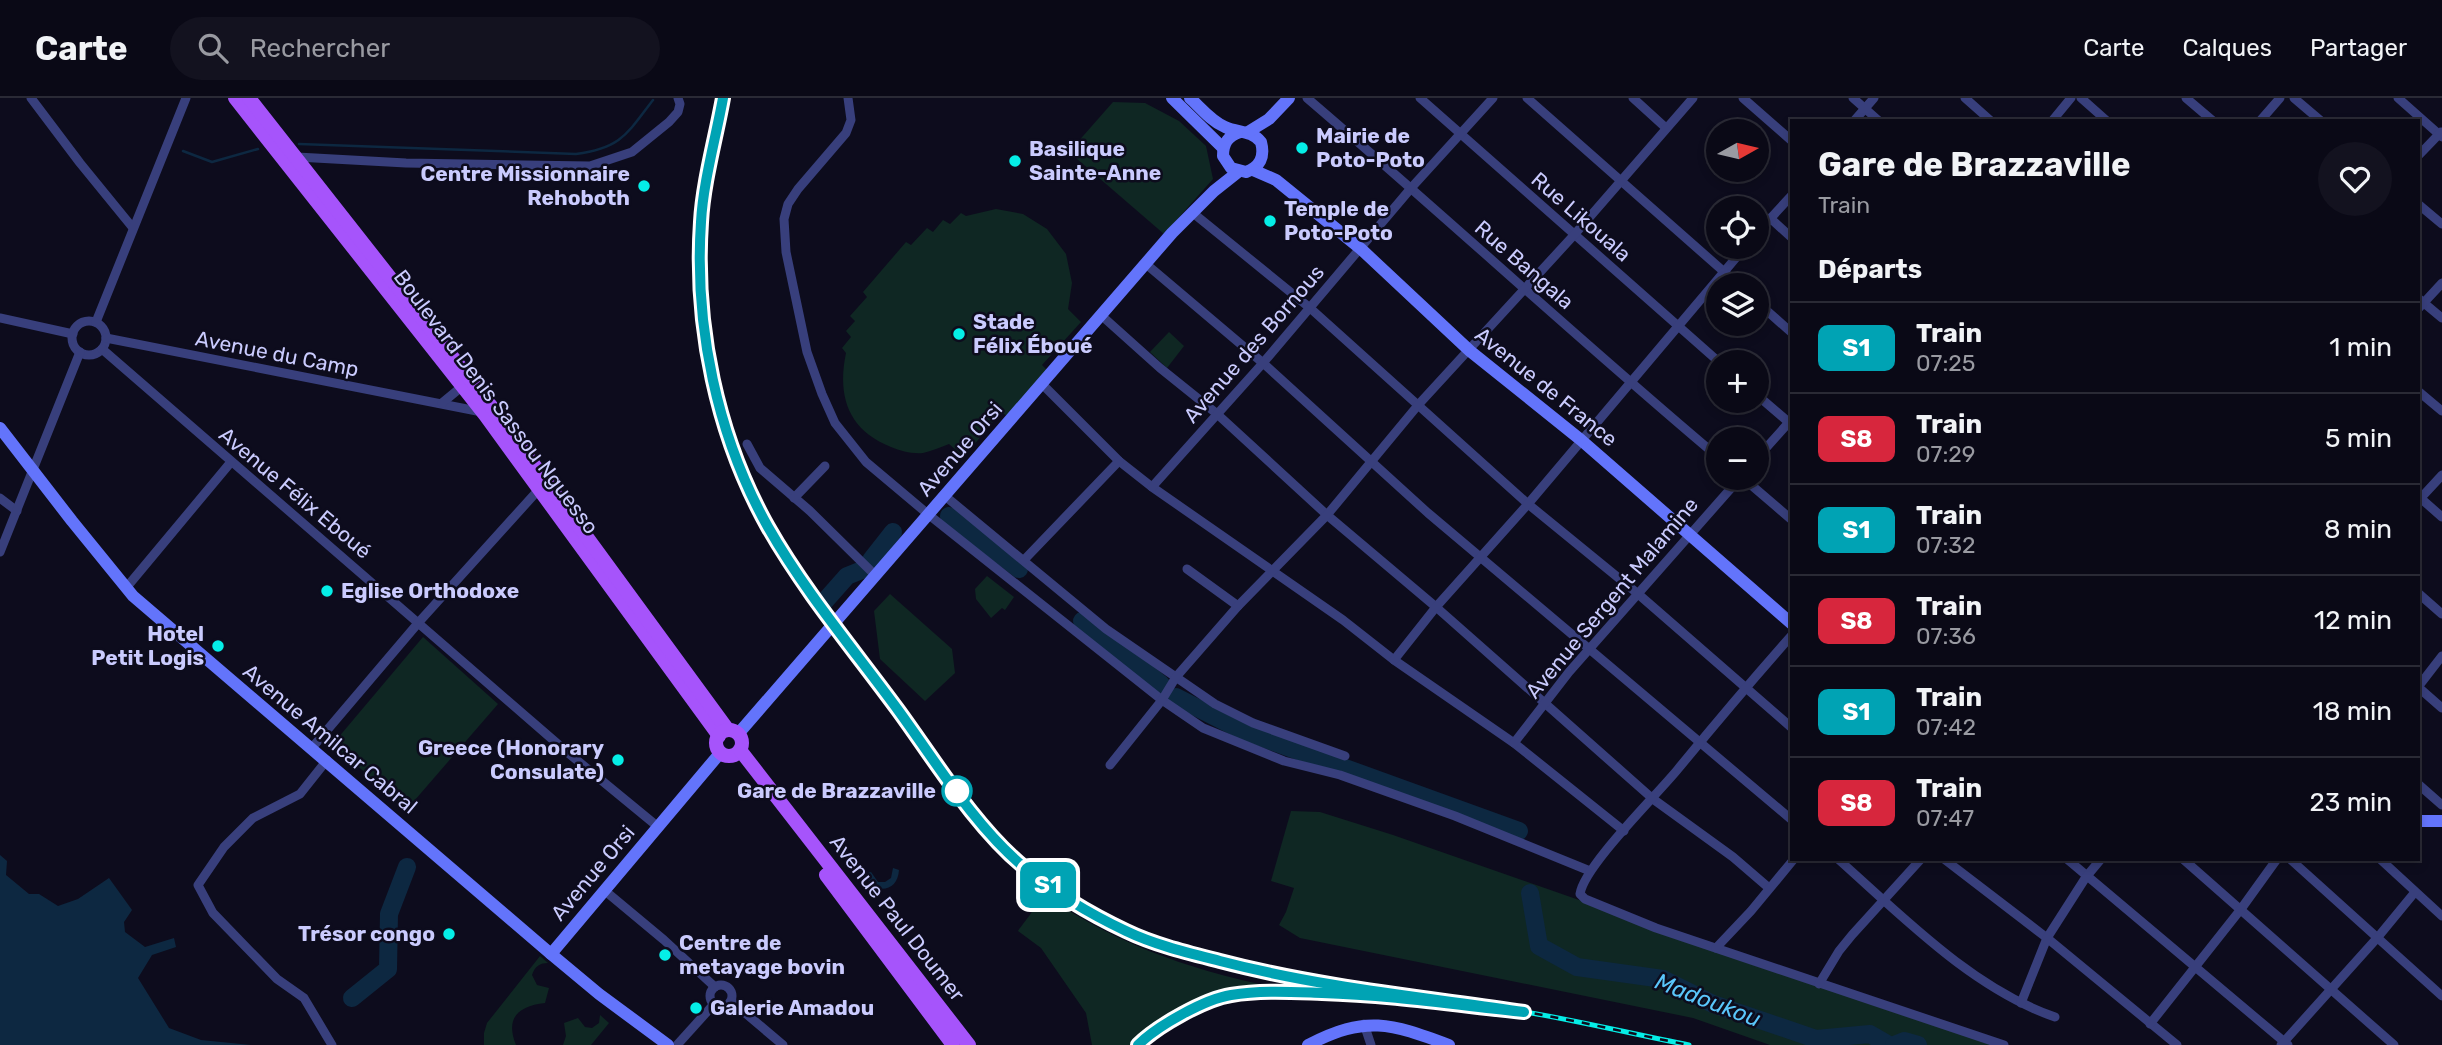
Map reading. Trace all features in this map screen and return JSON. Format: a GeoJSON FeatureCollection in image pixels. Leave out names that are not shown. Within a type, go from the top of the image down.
{"type":"FeatureCollection","features":[{"type":"Feature","properties":{"kind":"main road","name":"Boulevard Denis Sassou Nguesso"},"geometry":{"type":"LineString","coordinates":[[235,98],[466,383],[498,414],[542,486]]}},
{"type":"Feature","properties":{"kind":"main road","name":"Boulevard Denis Sassou Nguesso"},"geometry":{"type":"LineString","coordinates":[[250,98],[466,383],[482,412],[542,486],[728,733]]}},
{"type":"Feature","properties":{"kind":"main road"},"geometry":{"type":"LineString","coordinates":[[1172,98],[1223,148],[1226,163],[1214,191]]}},
{"type":"Feature","properties":{"kind":"main road"},"geometry":{"type":"LineString","coordinates":[[1190,98],[1215,121],[1255,136],[1276,180]]}},
{"type":"Feature","properties":{"kind":"main road"},"geometry":{"type":"LineString","coordinates":[[1223,148],[1232,134],[1244,132],[1269,119],[1289,98]]}},
{"type":"Feature","properties":{"kind":"main road"},"geometry":{"type":"LineString","coordinates":[[1253,170],[1263,154],[1278,110]]}},
{"type":"Feature","properties":{"kind":"main road"},"geometry":{"type":"LineString","coordinates":[[1226,163],[1238,172]]}},
{"type":"Feature","properties":{"kind":"main road"},"geometry":{"type":"LineString","coordinates":[[1214,191],[1238,172],[1253,170],[1276,180]]}},
{"type":"Feature","properties":{"kind":"main road","name":"Avenue de France"},"geometry":{"type":"LineString","coordinates":[[1276,180],[1361,249],[1469,351],[1581,440],[1690,532],[1790,622]]}},
{"type":"Feature","properties":{"kind":"main road","name":"Avenue Orsi"},"geometry":{"type":"LineString","coordinates":[[728,733],[876,576],[1146,264],[1214,191]]}},
{"type":"Feature","properties":{"kind":"main road","name":"Avenue Amilcar Cabral"},"geometry":{"type":"LineString","coordinates":[[0,428],[126,588],[551,954],[599,994],[668,1045]]}},
{"type":"Feature","properties":{"kind":"main road"},"geometry":{"type":"LineString","coordinates":[[728,733],[741,739],[731,753],[716,744],[728,733]]}},
{"type":"Feature","properties":{"kind":"main road","name":"Avenue Orsi"},"geometry":{"type":"LineString","coordinates":[[551,954],[657,826],[731,753]]}},
{"type":"Feature","properties":{"kind":"main road","name":"Avenue Paul Doumer"},"geometry":{"type":"LineString","coordinates":[[731,753],[908,975],[969,1045]]}},
{"type":"Feature","properties":{"kind":"main road"},"geometry":{"type":"LineString","coordinates":[[2420,821],[2442,821]]}},
{"type":"Feature","properties":{"kind":"main road","name":"Avenue Paul Doumer"},"geometry":{"type":"LineString","coordinates":[[908,975],[953,1045]]}},
{"type":"Feature","properties":{"kind":"main road"},"geometry":{"type":"LineString","coordinates":[[1308,1045],[1338,1031],[1364,1024],[1397,1027],[1449,1045]]}},
{"type":"Feature","properties":{"kind":"street"},"geometry":{"type":"LineString","coordinates":[[31,98],[134,228]]}},
{"type":"Feature","properties":{"kind":"street"},"geometry":{"type":"LineString","coordinates":[[96,322],[186,98]]}},
{"type":"Feature","properties":{"kind":"street"},"geometry":{"type":"LineString","coordinates":[[297,157],[406,163],[590,166],[632,152],[670,122],[678,112],[678,98]]}},
{"type":"Feature","properties":{"kind":"street"},"geometry":{"type":"LineString","coordinates":[[848,98],[851,120],[846,133],[788,204],[784,219],[786,252],[807,352],[835,423],[866,462],[1162,700],[1203,729],[1284,761],[1340,775],[1455,816],[1590,871]]}},
{"type":"Feature","properties":{"kind":"street","name":"Rue Bangala"},"geometry":{"type":"LineString","coordinates":[[1307,98],[1412,187],[1630,383],[1706,447]]}},
{"type":"Feature","properties":{"kind":"street","name":"Rue Likouala"},"geometry":{"type":"LineString","coordinates":[[1420,98],[1706,351]]}},
{"type":"Feature","properties":{"kind":"street","name":"Avenue des Bornous"},"geometry":{"type":"LineString","coordinates":[[1152,487],[1263,363],[1412,187],[1493,98]]}},
{"type":"Feature","properties":{"kind":"street"},"geometry":{"type":"LineString","coordinates":[[1527,98],[1723,271]]}},
{"type":"Feature","properties":{"kind":"street"},"geometry":{"type":"LineString","coordinates":[[1633,98],[1666,128]]}},
{"type":"Feature","properties":{"kind":"street"},"geometry":{"type":"LineString","coordinates":[[1110,765],[1177,677],[1238,606],[1326,515],[1419,404],[1574,235],[1693,98]]}},
{"type":"Feature","properties":{"kind":"street"},"geometry":{"type":"LineString","coordinates":[[1743,98],[1790,139]]}},
{"type":"Feature","properties":{"kind":"street"},"geometry":{"type":"LineString","coordinates":[[1853,98],[1877,119]]}},
{"type":"Feature","properties":{"kind":"street"},"geometry":{"type":"LineString","coordinates":[[1856,119],[1874,98]]}},
{"type":"Feature","properties":{"kind":"street"},"geometry":{"type":"LineString","coordinates":[[1965,98],[1989,119]]}},
{"type":"Feature","properties":{"kind":"street"},"geometry":{"type":"LineString","coordinates":[[2054,119],[2071,98]]}},
{"type":"Feature","properties":{"kind":"street"},"geometry":{"type":"LineString","coordinates":[[2081,98],[2105,119]]}},
{"type":"Feature","properties":{"kind":"street"},"geometry":{"type":"LineString","coordinates":[[2186,98],[2211,119]]}},
{"type":"Feature","properties":{"kind":"street"},"geometry":{"type":"LineString","coordinates":[[2262,119],[2280,98]]}},
{"type":"Feature","properties":{"kind":"street"},"geometry":{"type":"LineString","coordinates":[[2294,98],[2319,119]]}},
{"type":"Feature","properties":{"kind":"street"},"geometry":{"type":"LineString","coordinates":[[2399,98],[2441,134],[2420,154]]}},
{"type":"Feature","properties":{"kind":"street"},"geometry":{"type":"LineString","coordinates":[[1790,197],[1770,218],[1790,235]]}},
{"type":"Feature","properties":{"kind":"street"},"geometry":{"type":"LineString","coordinates":[[2420,206],[2442,224]]}},
{"type":"Feature","properties":{"kind":"street"},"geometry":{"type":"LineString","coordinates":[[1193,213],[1310,308],[1528,504],[1637,593],[1790,726]]}},
{"type":"Feature","properties":{"kind":"street"},"geometry":{"type":"LineString","coordinates":[[1394,660],[1436,607],[1528,504],[1734,259]]}},
{"type":"Feature","properties":{"kind":"street"},"geometry":{"type":"LineString","coordinates":[[1146,264],[1263,363],[1428,513],[1790,818]]}},
{"type":"Feature","properties":{"kind":"street"},"geometry":{"type":"LineString","coordinates":[[2442,283],[2420,303],[2442,318]]}},
{"type":"Feature","properties":{"kind":"street"},"geometry":{"type":"LineString","coordinates":[[1769,313],[1790,331]]}},
{"type":"Feature","properties":{"kind":"street"},"geometry":{"type":"LineString","coordinates":[[1102,316],[1216,413],[1326,515],[1436,607],[1653,799],[1769,888]]}},
{"type":"Feature","properties":{"kind":"street"},"geometry":{"type":"LineString","coordinates":[[0,318],[73,334]]}},
{"type":"Feature","properties":{"kind":"street"},"geometry":{"type":"LineString","coordinates":[[84,321],[96,322],[105,331],[106,338],[102,349],[96,354],[80,352],[73,341],[73,334],[84,321]]}},
{"type":"Feature","properties":{"kind":"street","name":"Avenue du Camp"},"geometry":{"type":"LineString","coordinates":[[106,338],[498,414]]}},
{"type":"Feature","properties":{"kind":"street","name":"Avenue Félix Eboué"},"geometry":{"type":"LineString","coordinates":[[102,349],[567,752],[657,826]]}},
{"type":"Feature","properties":{"kind":"street"},"geometry":{"type":"LineString","coordinates":[[0,552],[80,352]]}},
{"type":"Feature","properties":{"kind":"street"},"geometry":{"type":"LineString","coordinates":[[442,403],[466,383]]}},
{"type":"Feature","properties":{"kind":"street"},"geometry":{"type":"LineString","coordinates":[[1042,384],[1119,461],[1152,487],[1514,743],[1624,831]]}},
{"type":"Feature","properties":{"kind":"street"},"geometry":{"type":"LineString","coordinates":[[2420,393],[2442,411]]}},
{"type":"Feature","properties":{"kind":"street"},"geometry":{"type":"LineString","coordinates":[[1769,405],[1790,421]]}},
{"type":"Feature","properties":{"kind":"street"},"geometry":{"type":"LineString","coordinates":[[1769,445],[1790,423]]}},
{"type":"Feature","properties":{"kind":"street"},"geometry":{"type":"LineString","coordinates":[[747,444],[760,468],[876,576]]}},
{"type":"Feature","properties":{"kind":"street"},"geometry":{"type":"LineString","coordinates":[[1024,560],[1119,461]]}},
{"type":"Feature","properties":{"kind":"street"},"geometry":{"type":"LineString","coordinates":[[126,588],[231,462]]}},
{"type":"Feature","properties":{"kind":"street"},"geometry":{"type":"LineString","coordinates":[[794,498],[825,466]]}},
{"type":"Feature","properties":{"kind":"street"},"geometry":{"type":"LineString","coordinates":[[2420,498],[2442,475]]}},
{"type":"Feature","properties":{"kind":"street"},"geometry":{"type":"LineString","coordinates":[[312,749],[419,622],[542,486]]}},
{"type":"Feature","properties":{"kind":"street","name":"Avenue Sergent Malamine"},"geometry":{"type":"LineString","coordinates":[[1514,743],[1589,649],[1730,490]]}},
{"type":"Feature","properties":{"kind":"street"},"geometry":{"type":"LineString","coordinates":[[1756,490],[1790,518]]}},
{"type":"Feature","properties":{"kind":"street"},"geometry":{"type":"LineString","coordinates":[[945,496],[1106,629],[1215,704],[1253,723],[1345,756]]}},
{"type":"Feature","properties":{"kind":"street"},"geometry":{"type":"LineString","coordinates":[[0,498],[17,511]]}},
{"type":"Feature","properties":{"kind":"street"},"geometry":{"type":"LineString","coordinates":[[2420,500],[2442,517]]}},
{"type":"Feature","properties":{"kind":"street"},"geometry":{"type":"LineString","coordinates":[[1187,569],[1238,606]]}},
{"type":"Feature","properties":{"kind":"street"},"geometry":{"type":"LineString","coordinates":[[2420,595],[2442,614]]}},
{"type":"Feature","properties":{"kind":"street"},"geometry":{"type":"LineString","coordinates":[[1790,637],[1590,871],[1580,894],[1585,899],[1656,928],[2004,1045]]}},
{"type":"Feature","properties":{"kind":"street"},"geometry":{"type":"LineString","coordinates":[[2420,684],[2442,656]]}},
{"type":"Feature","properties":{"kind":"street"},"geometry":{"type":"LineString","coordinates":[[2420,689],[2442,708]]}},
{"type":"Feature","properties":{"kind":"street"},"geometry":{"type":"LineString","coordinates":[[327,760],[300,794],[253,818],[224,847],[198,885],[213,913],[277,979],[304,998],[332,1045]]}},
{"type":"Feature","properties":{"kind":"street"},"geometry":{"type":"LineString","coordinates":[[2420,786],[2442,805]]}},
{"type":"Feature","properties":{"kind":"street"},"geometry":{"type":"LineString","coordinates":[[1716,948],[1792,861]]}},
{"type":"Feature","properties":{"kind":"street"},"geometry":{"type":"LineString","coordinates":[[1840,861],[1958,962],[2021,1003],[2055,1017]]}},
{"type":"Feature","properties":{"kind":"street"},"geometry":{"type":"LineString","coordinates":[[1819,984],[1839,951],[1919,861]]}},
{"type":"Feature","properties":{"kind":"street"},"geometry":{"type":"LineString","coordinates":[[1947,861],[2047,938],[2178,1045]]}},
{"type":"Feature","properties":{"kind":"street"},"geometry":{"type":"LineString","coordinates":[[2069,861],[2284,1044],[2415,892]]}},
{"type":"Feature","properties":{"kind":"street"},"geometry":{"type":"LineString","coordinates":[[2021,1003],[2047,938],[2099,861]]}},
{"type":"Feature","properties":{"kind":"street"},"geometry":{"type":"LineString","coordinates":[[2185,861],[2394,1045]]}},
{"type":"Feature","properties":{"kind":"street"},"geometry":{"type":"LineString","coordinates":[[2150,1024],[2276,861]]}},
{"type":"Feature","properties":{"kind":"street"},"geometry":{"type":"LineString","coordinates":[[2292,861],[2442,996]]}},
{"type":"Feature","properties":{"kind":"street"},"geometry":{"type":"LineString","coordinates":[[2382,861],[2442,916]]}},
{"type":"Feature","properties":{"kind":"street"},"geometry":{"type":"LineString","coordinates":[[604,890],[715,987]]}},
{"type":"Feature","properties":{"kind":"street"},"geometry":{"type":"LineString","coordinates":[[715,987],[728,987],[732,993],[731,1001],[724,1006],[714,1004],[710,994],[715,987]]}},
{"type":"Feature","properties":{"kind":"street"},"geometry":{"type":"LineString","coordinates":[[731,1001],[783,1045]]}},
{"type":"Feature","properties":{"kind":"street"},"geometry":{"type":"LineString","coordinates":[[677,1045],[714,1004]]}},
{"type":"Feature","properties":{"kind":"street"},"geometry":{"type":"LineString","coordinates":[[1364,1024],[1371,1045]]}},
{"type":"Feature","properties":{"kind":"green space"},"geometry":{"type":"Polygon","coordinates":[[[1113,102],[1145,103],[1179,121],[1206,146],[1213,179],[1164,234],[1069,152],[1113,102]]]}},
{"type":"Feature","properties":{"kind":"green space","name":"Stade Félix Éboué"},"geometry":{"type":"Polygon","coordinates":[[[996,209],[1023,214],[1047,229],[1066,254],[1072,283],[1068,309],[1081,322],[1042,365],[1047,370],[1007,416],[1001,412],[964,457],[949,444],[915,453],[876,440],[855,421],[845,397],[843,383],[846,353],[842,348],[851,337],[846,331],[855,321],[850,316],[867,297],[863,292],[906,242],[911,245],[927,228],[933,232],[943,220],[950,224],[961,213],[966,216],[996,209]]]}},
{"type":"Feature","properties":{"kind":"green space"},"geometry":{"type":"Polygon","coordinates":[[[1169,332],[1184,346],[1167,368],[1150,352],[1169,332]]]}},
{"type":"Feature","properties":{"kind":"green space"},"geometry":{"type":"Polygon","coordinates":[[[987,576],[1014,597],[1005,610],[1002,608],[991,618],[976,599],[975,589],[987,576]]]}},
{"type":"Feature","properties":{"kind":"green space"},"geometry":{"type":"Polygon","coordinates":[[[890,594],[952,649],[955,673],[925,701],[880,659],[874,611],[890,594]]]}},
{"type":"Feature","properties":{"kind":"green space"},"geometry":{"type":"Polygon","coordinates":[[[423,637],[498,704],[408,808],[332,745],[423,637]]]}},
{"type":"Feature","properties":{"kind":"green space"},"geometry":{"type":"Polygon","coordinates":[[[1291,811],[1320,812],[1393,835],[1819,984],[2003,1045],[1770,1045],[1693,1018],[1300,938],[1279,925],[1294,888],[1271,881],[1291,811]]]}},
{"type":"Feature","properties":{"kind":"green space"},"geometry":{"type":"Polygon","coordinates":[[[1035,888],[1096,926],[1160,955],[1226,976],[1297,992],[1228,996],[1181,1016],[1138,1045],[1092,1045],[1086,1013],[1041,948],[1018,931],[1036,905],[1035,888]]]}},
{"type":"Feature","properties":{"kind":"green space"},"geometry":{"type":"Polygon","coordinates":[[[540,956],[548,963],[538,966],[532,975],[537,985],[549,988],[545,1003],[528,1007],[516,1015],[512,1027],[516,1045],[484,1045],[487,1023],[540,956]]]}},
{"type":"Feature","properties":{"kind":"green space"},"geometry":{"type":"Polygon","coordinates":[[[600,1015],[609,1023],[591,1045],[563,1045],[566,1036],[564,1023],[578,1018],[585,1027],[592,1028],[599,1023],[600,1015]]]}},
{"type":"Feature","properties":{"kind":"water"},"geometry":{"type":"Polygon","coordinates":[[[0,855],[7,861],[6,875],[29,894],[39,894],[58,906],[78,899],[109,878],[132,910],[124,922],[125,932],[145,947],[174,938],[176,947],[152,955],[138,978],[169,1028],[201,1040],[251,1045],[0,1045],[0,855]]]}},
{"type":"Feature","properties":{"kind":"water"},"geometry":{"type":"Polygon","coordinates":[[[893,868],[899,870],[898,876],[894,884],[887,888],[873,887],[865,877],[865,874],[871,872],[878,882],[885,882],[891,878],[893,868]]]}},
{"type":"Feature","properties":{"kind":"waterway"},"geometry":{"type":"LineString","coordinates":[[299,144],[576,154],[603,148],[622,138],[653,100]]}},
{"type":"Feature","properties":{"kind":"waterway"},"geometry":{"type":"LineString","coordinates":[[183,151],[212,162],[258,149]]}},
{"type":"Feature","properties":{"kind":"waterway","name":"Madoukou"},"geometry":{"type":"LineString","coordinates":[[949,516],[1019,569]]}},
{"type":"Feature","properties":{"kind":"waterway","name":"Madoukou"},"geometry":{"type":"LineString","coordinates":[[871,560],[893,532]]}},
{"type":"Feature","properties":{"kind":"waterway","name":"Madoukou"},"geometry":{"type":"LineString","coordinates":[[824,602],[847,576],[862,570]]}},
{"type":"Feature","properties":{"kind":"waterway","name":"Madoukou"},"geometry":{"type":"LineString","coordinates":[[1082,621],[1161,684]]}},
{"type":"Feature","properties":{"kind":"waterway","name":"Madoukou"},"geometry":{"type":"LineString","coordinates":[[1176,697],[1243,731],[1519,831]]}},
{"type":"Feature","properties":{"kind":"waterway","name":"Madoukou"},"geometry":{"type":"LineString","coordinates":[[352,998],[388,969],[389,914],[407,867]]}},
{"type":"Feature","properties":{"kind":"waterway","name":"Madoukou"},"geometry":{"type":"LineString","coordinates":[[1530,893],[1539,946],[1577,967],[1663,979],[1713,1004],[1816,1039],[1870,1034],[1889,1045]]}},
{"type":"Feature","properties":{"kind":"waterway","name":"Madoukou"},"geometry":{"type":"LineString","coordinates":[[1894,1045],[1904,1041],[1918,1045]]}},
{"type":"Feature","properties":{"kind":"railway"},"geometry":{"type":"LineString","coordinates":[[723,98],[703,207],[700,285],[712,380],[736,461],[769,528],[822,611],[951,784],[1014,856],[1050,888],[1090,914],[1134,935],[1181,951],[1228,964],[1324,983],[1540,1015],[1689,1045]]}},
{"type":"Feature","properties":{"kind":"railway"},"geometry":{"type":"LineString","coordinates":[[1138,1045],[1191,1011],[1232,996],[1272,992],[1339,994]]}},
{"type":"Feature","properties":{"kind":"train","name":"S1"},"geometry":{"type":"LineString","coordinates":[[723,98],[701,219],[699,272],[706,346],[721,416],[741,474],[768,528],[824,613],[994,836],[1023,867],[1077,906],[1131,934],[1152,941],[1275,976],[1524,1012],[1354,994],[1262,992],[1228,996],[1204,1005],[1181,1016],[1138,1045]]}},
{"type":"Feature","properties":{"kind":"place","name":"Mairie de Poto-Poto"},"geometry":{"type":"Point","coordinates":[1302,148]}},
{"type":"Feature","properties":{"kind":"place","name":"Basilique Sainte-Anne"},"geometry":{"type":"Point","coordinates":[1015,161]}},
{"type":"Feature","properties":{"kind":"place","name":"Centre Missionnaire Rehoboth"},"geometry":{"type":"Point","coordinates":[644,186]}},
{"type":"Feature","properties":{"kind":"place","name":"Temple de Poto-Poto"},"geometry":{"type":"Point","coordinates":[1270,221]}},
{"type":"Feature","properties":{"kind":"place","name":"Stade Félix Éboué"},"geometry":{"type":"Point","coordinates":[959,334]}},
{"type":"Feature","properties":{"kind":"place","name":"Eglise Orthodoxe"},"geometry":{"type":"Point","coordinates":[327,591]}},
{"type":"Feature","properties":{"kind":"place","name":"Hotel Petit Logis"},"geometry":{"type":"Point","coordinates":[218,646]}},
{"type":"Feature","properties":{"kind":"place","name":"Greece (Honorary Consulate)"},"geometry":{"type":"Point","coordinates":[618,760]}},
{"type":"Feature","properties":{"kind":"place","name":"Gare de Brazzaville"},"geometry":{"type":"Point","coordinates":[957,791]}},
{"type":"Feature","properties":{"kind":"place","name":"Trésor congo"},"geometry":{"type":"Point","coordinates":[449,934]}},
{"type":"Feature","properties":{"kind":"place","name":"Centre de metayage bovin"},"geometry":{"type":"Point","coordinates":[665,955]}},
{"type":"Feature","properties":{"kind":"place","name":"Galerie Amadou"},"geometry":{"type":"Point","coordinates":[696,1008]}}]}
